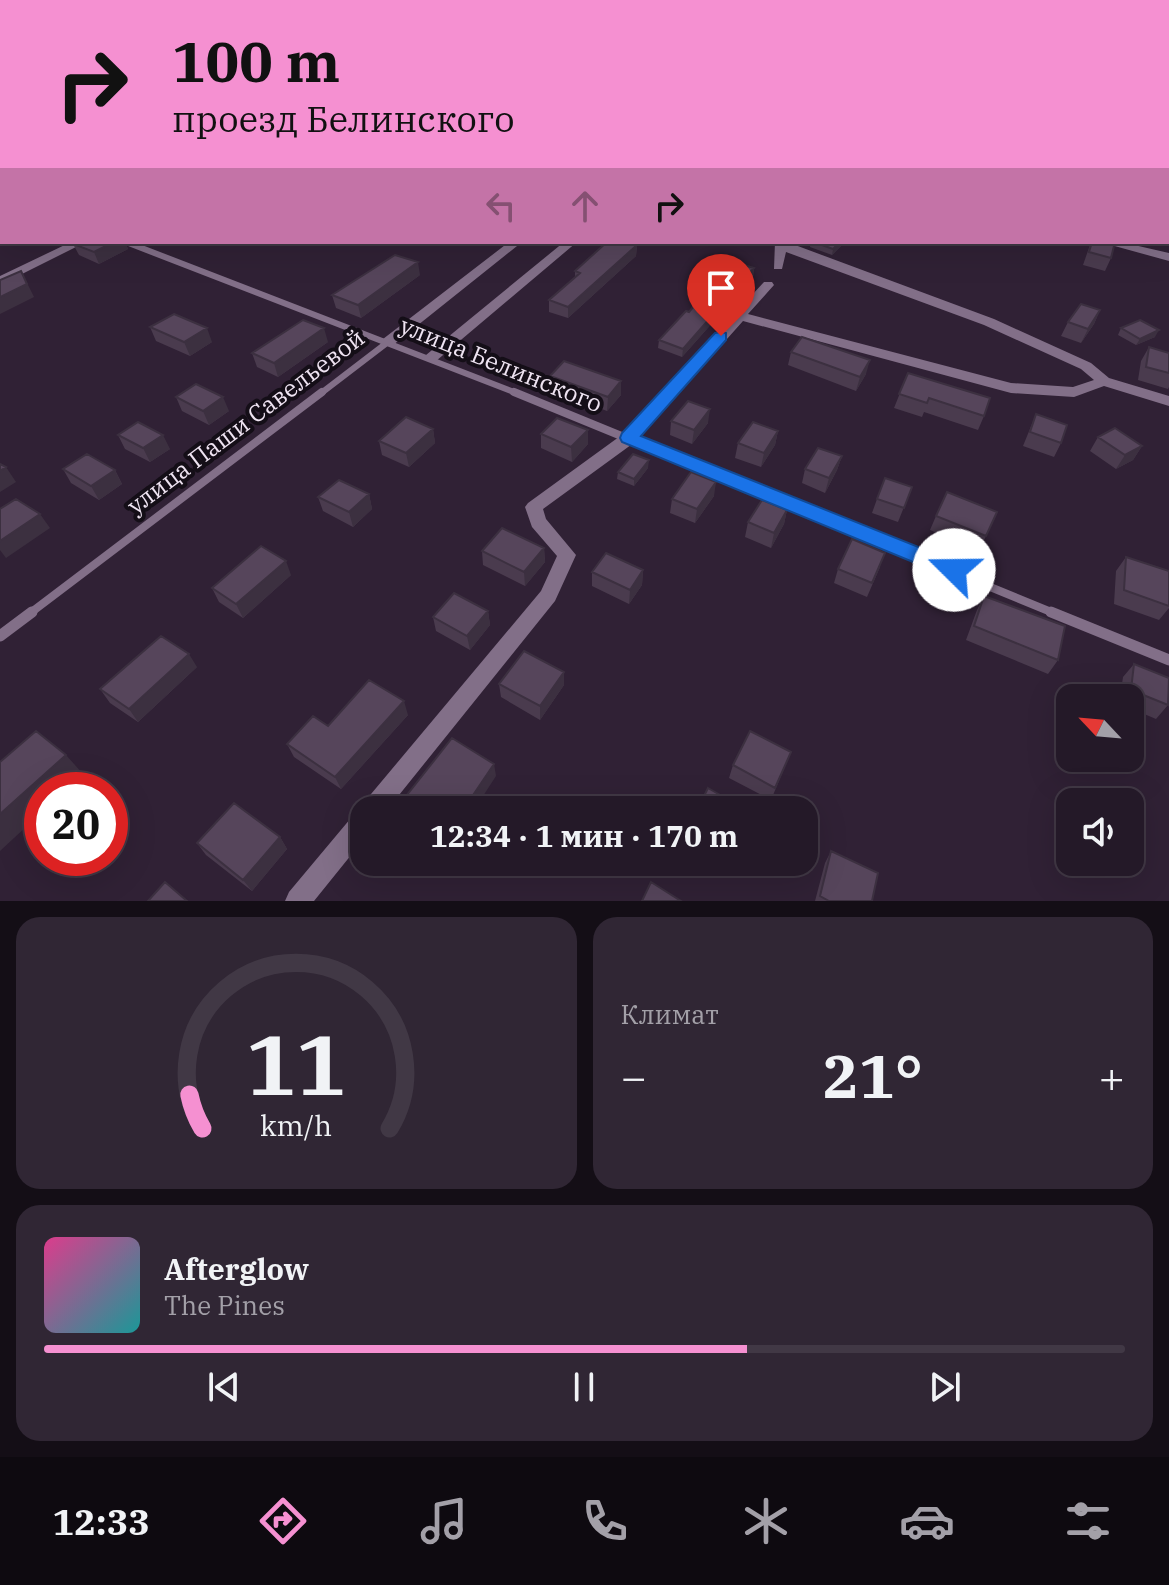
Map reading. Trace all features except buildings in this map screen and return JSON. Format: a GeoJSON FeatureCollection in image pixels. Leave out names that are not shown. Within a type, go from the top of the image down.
{"type":"FeatureCollection","features":[{"type":"Feature","properties":{"kind":"street"},"geometry":{"type":"LineString","coordinates":[[0,281],[76,244]]}},
{"type":"Feature","properties":{"kind":"street","name":"улица Паши Савельевой"},"geometry":{"type":"LineString","coordinates":[[388,342],[513,244]]}},
{"type":"Feature","properties":{"kind":"street"},"geometry":{"type":"LineString","coordinates":[[431,358],[569,244]]}},
{"type":"Feature","properties":{"kind":"street"},"geometry":{"type":"LineString","coordinates":[[778,266],[781,244],[989,322],[1086,366],[1104,381],[1169,401]]}},
{"type":"Feature","properties":{"kind":"street"},"geometry":{"type":"LineString","coordinates":[[1124,244],[1151,247],[1169,257]]}},
{"type":"Feature","properties":{"kind":"street"},"geometry":{"type":"LineString","coordinates":[[384,796],[548,596],[567,555],[538,522],[534,507],[629,438],[768,285]]}},
{"type":"Feature","properties":{"kind":"street"},"geometry":{"type":"LineString","coordinates":[[739,316],[1011,388],[1074,392],[1104,381]]}},
{"type":"Feature","properties":{"kind":"street"},"geometry":{"type":"LineString","coordinates":[[298,901],[350,837]]}},
{"type":"Feature","properties":{"kind":"lane","name":"улица Белинского"},"geometry":{"type":"LineString","coordinates":[[131,244],[431,358],[1169,660]]}},
{"type":"Feature","properties":{"kind":"lane","name":"улица Паши Савельевой"},"geometry":{"type":"LineString","coordinates":[[0,636],[388,342]]}},
{"type":"Feature","properties":{"kind":"route"},"geometry":{"type":"LineString","coordinates":[[721,336],[629,438],[954,570]]}}]}
